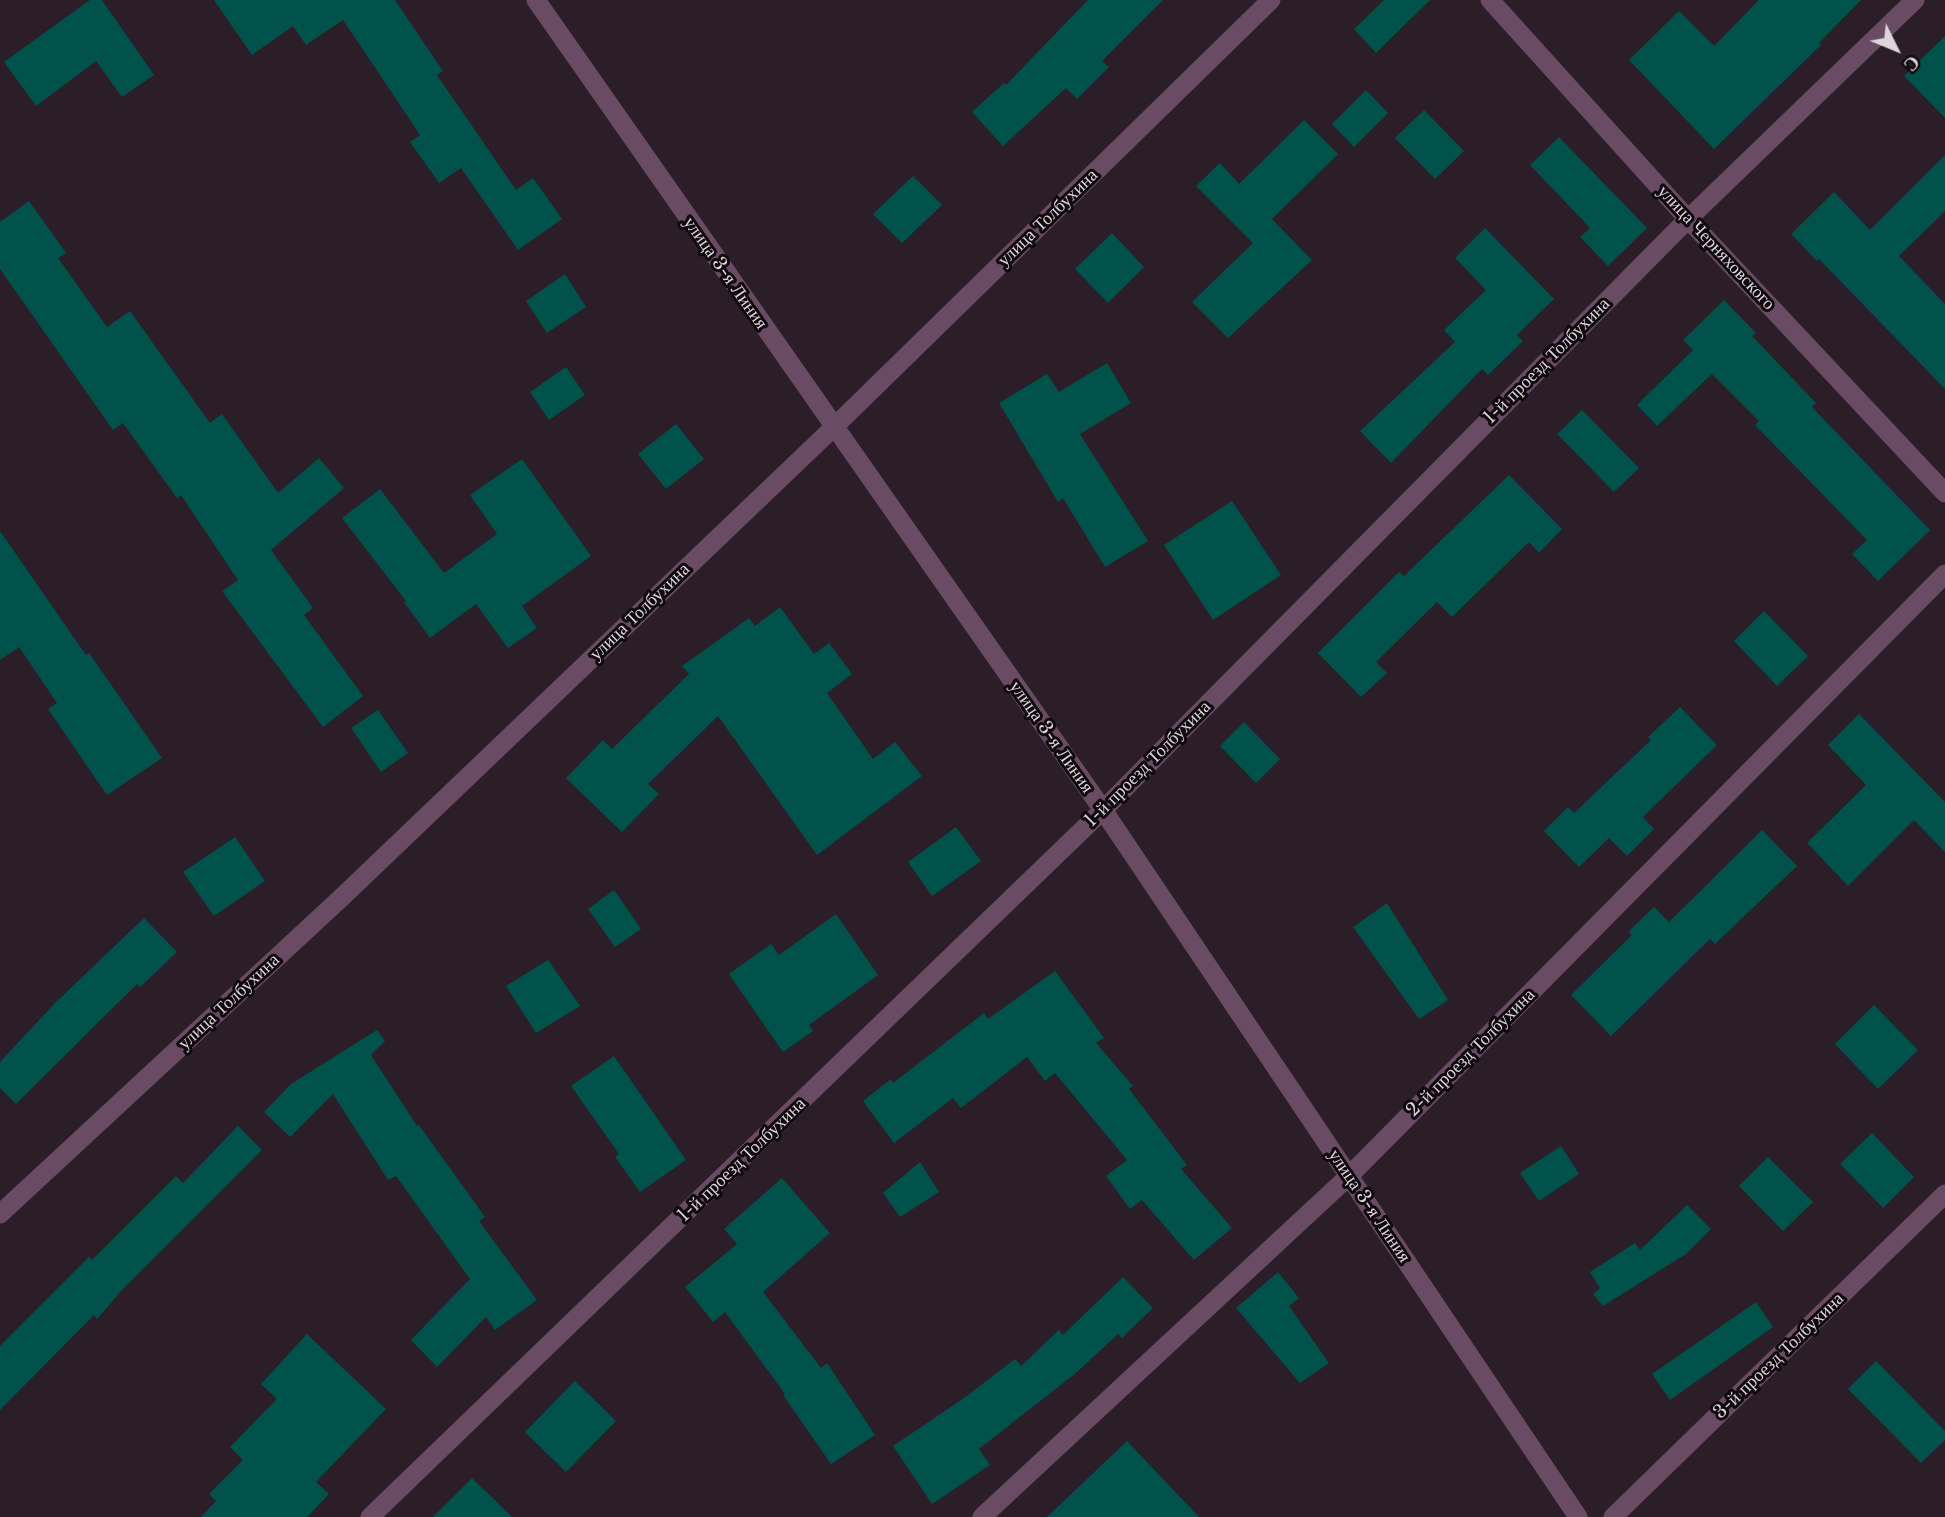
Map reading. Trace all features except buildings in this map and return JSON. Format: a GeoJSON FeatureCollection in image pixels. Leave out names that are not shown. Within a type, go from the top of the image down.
{"type":"FeatureCollection","features":[{"type":"Feature","properties":{"kind":"street","name":"улица 3-я Линия"},"geometry":{"type":"LineString","coordinates":[[536,0],[833,428],[1103,810],[1578,1517]]}},
{"type":"Feature","properties":{"kind":"street","name":"улица Толбухина"},"geometry":{"type":"LineString","coordinates":[[0,1214],[341,898],[833,428],[1271,0]]}},
{"type":"Feature","properties":{"kind":"street","name":"улица Черняховского"},"geometry":{"type":"LineString","coordinates":[[1490,0],[1688,219],[1945,493]]}},
{"type":"Feature","properties":{"kind":"street","name":"1-й проезд Толбухина"},"geometry":{"type":"LineString","coordinates":[[370,1517],[1103,810],[1688,219],[1915,0]]}},
{"type":"Feature","properties":{"kind":"street","name":"2-й проезд Толбухина"},"geometry":{"type":"LineString","coordinates":[[982,1517],[1349,1176],[1945,574]]}},
{"type":"Feature","properties":{"kind":"street","name":"3-й проезд Толбухина"},"geometry":{"type":"LineString","coordinates":[[1612,1517],[1945,1194]]}}]}
